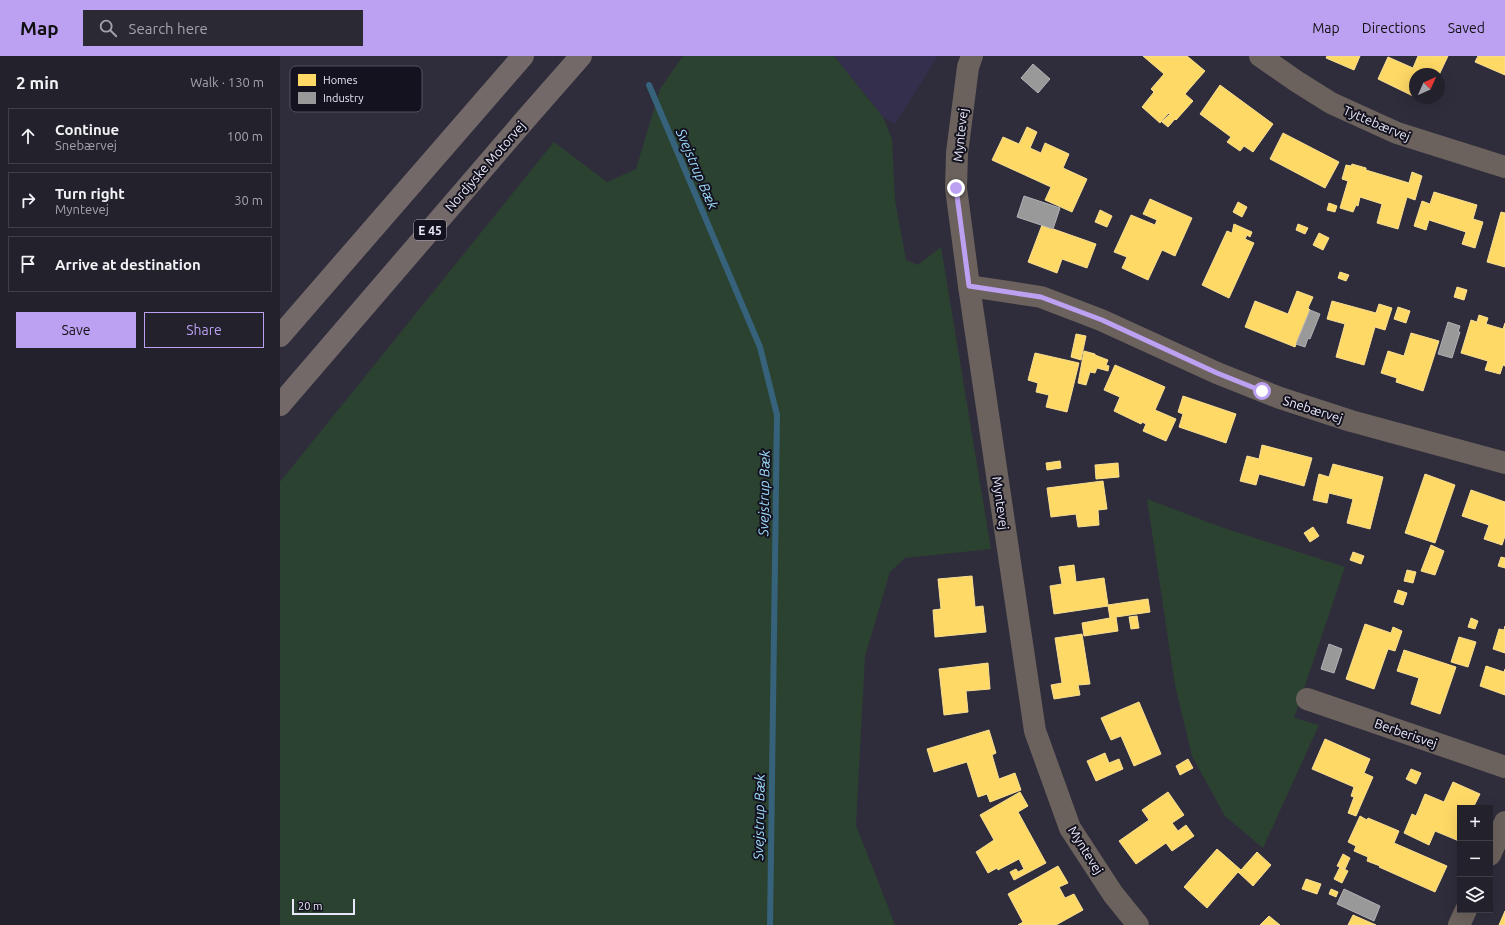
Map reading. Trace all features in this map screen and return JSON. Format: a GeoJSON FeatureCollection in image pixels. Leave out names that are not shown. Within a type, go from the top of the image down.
{"type":"FeatureCollection","features":[{"type":"Feature","properties":{"kind":"highway"},"geometry":{"type":"LineString","coordinates":[[280,336],[523,56]]}},
{"type":"Feature","properties":{"kind":"highway","name":"Nordjyske Motorvej"},"geometry":{"type":"LineString","coordinates":[[280,405],[581,56]]}},
{"type":"Feature","properties":{"kind":"street","name":"Myntevej"},"geometry":{"type":"LineString","coordinates":[[972,56],[968,67],[957,153],[956,188],[969,286],[1035,731],[1070,828],[1113,894],[1138,925]]}},
{"type":"Feature","properties":{"kind":"street","name":"Tyttebærvej"},"geometry":{"type":"LineString","coordinates":[[1260,56],[1331,103],[1397,134],[1505,167]]}},
{"type":"Feature","properties":{"kind":"street","name":"Snebærvej"},"geometry":{"type":"LineString","coordinates":[[969,286],[1041,297],[1102,320],[1217,373],[1280,398],[1373,427],[1505,463]]}},
{"type":"Feature","properties":{"kind":"street","name":"Berberisvej"},"geometry":{"type":"LineString","coordinates":[[1307,699],[1505,767]]}},
{"type":"Feature","properties":{"kind":"street"},"geometry":{"type":"LineString","coordinates":[[1493,849],[1505,822]]}},
{"type":"Feature","properties":{"kind":"street"},"geometry":{"type":"LineString","coordinates":[[1493,860],[1505,866]]}},
{"type":"Feature","properties":{"kind":"street"},"geometry":{"type":"LineString","coordinates":[[1459,925],[1465,913]]}},
{"type":"Feature","properties":{"kind":"shaded area"},"geometry":{"type":"Polygon","coordinates":[[[834,56],[938,56],[895,124],[883,117],[834,56]]]}},
{"type":"Feature","properties":{"kind":"green space"},"geometry":{"type":"Polygon","coordinates":[[[683,56],[834,56],[883,117],[892,139],[895,200],[906,260],[918,265],[941,247],[991,549],[905,558],[890,572],[865,656],[856,825],[895,925],[280,925],[280,482],[554,142],[607,182],[636,169],[660,89],[683,56]]]}},
{"type":"Feature","properties":{"kind":"green space"},"geometry":{"type":"Polygon","coordinates":[[[1147,499],[1221,527],[1345,567],[1294,718],[1319,725],[1263,848],[1225,816],[1192,756],[1175,685],[1147,499]]]}},
{"type":"Feature","properties":{"kind":"building: Homes"},"geometry":{"type":"Polygon","coordinates":[[[1143,56],[1187,56],[1205,71],[1185,94],[1193,101],[1168,127],[1162,122],[1170,114],[1169,113],[1160,123],[1142,107],[1154,92],[1151,89],[1164,74],[1143,56]]]}},
{"type":"Feature","properties":{"kind":"building: Homes"},"geometry":{"type":"Polygon","coordinates":[[[1327,56],[1360,56],[1354,70],[1326,58],[1327,56]]]}},
{"type":"Feature","properties":{"kind":"building: Homes"},"geometry":{"type":"Polygon","coordinates":[[[1418,56],[1448,56],[1442,68],[1413,68],[1418,56]]]}},
{"type":"Feature","properties":{"kind":"building: Homes"},"geometry":{"type":"Polygon","coordinates":[[[1478,56],[1505,56],[1505,75],[1475,62],[1478,56]]]}},
{"type":"Feature","properties":{"kind":"building: Homes"},"geometry":{"type":"Polygon","coordinates":[[[1388,57],[1413,68],[1409,68],[1409,94],[1378,79],[1388,57]]]}},
{"type":"Feature","properties":{"kind":"building: Homes"},"geometry":{"type":"Polygon","coordinates":[[[1220,85],[1273,124],[1253,152],[1244,146],[1240,151],[1227,142],[1231,137],[1200,114],[1220,85]]]}},
{"type":"Feature","properties":{"kind":"building: Homes"},"geometry":{"type":"Polygon","coordinates":[[[1027,127],[1037,132],[1030,148],[1041,153],[1045,143],[1069,154],[1063,168],[1087,179],[1072,212],[1045,200],[1051,187],[992,160],[1003,137],[1019,144],[1027,127]]]}},
{"type":"Feature","properties":{"kind":"building: Homes"},"geometry":{"type":"Polygon","coordinates":[[[1283,133],[1339,162],[1325,188],[1270,159],[1283,133]]]}},
{"type":"Feature","properties":{"kind":"building: Homes"},"geometry":{"type":"Polygon","coordinates":[[[1352,164],[1366,168],[1366,170],[1409,183],[1412,172],[1422,176],[1415,200],[1407,197],[1398,229],[1377,223],[1382,204],[1360,197],[1358,206],[1356,205],[1353,212],[1340,208],[1348,181],[1342,179],[1346,165],[1351,166],[1352,164]]]}},
{"type":"Feature","properties":{"kind":"building: Homes"},"geometry":{"type":"Polygon","coordinates":[[[1434,192],[1477,205],[1473,219],[1483,222],[1475,248],[1462,244],[1466,232],[1429,220],[1426,230],[1414,226],[1422,201],[1430,204],[1434,192]]]}},
{"type":"Feature","properties":{"kind":"building: Homes"},"geometry":{"type":"Polygon","coordinates":[[[1150,199],[1192,218],[1175,256],[1162,250],[1148,280],[1122,268],[1127,257],[1114,252],[1131,215],[1155,225],[1157,220],[1143,214],[1150,199]]]}},
{"type":"Feature","properties":{"kind":"building: Homes"},"geometry":{"type":"Polygon","coordinates":[[[1238,202],[1247,207],[1242,217],[1233,212],[1238,202]]]}},
{"type":"Feature","properties":{"kind":"building: Homes"},"geometry":{"type":"Polygon","coordinates":[[[1329,203],[1337,206],[1335,212],[1327,210],[1329,203]]]}},
{"type":"Feature","properties":{"kind":"building: Homes"},"geometry":{"type":"Polygon","coordinates":[[[1100,210],[1112,216],[1107,227],[1095,222],[1100,210]]]}},
{"type":"Feature","properties":{"kind":"building: Homes"},"geometry":{"type":"Polygon","coordinates":[[[1501,212],[1505,213],[1505,267],[1487,262],[1501,212]]]}},
{"type":"Feature","properties":{"kind":"building: Homes"},"geometry":{"type":"Polygon","coordinates":[[[1234,224],[1252,232],[1250,237],[1247,235],[1245,239],[1254,243],[1229,298],[1202,285],[1227,231],[1232,233],[1234,224]]]}},
{"type":"Feature","properties":{"kind":"building: Homes"},"geometry":{"type":"Polygon","coordinates":[[[1298,224],[1308,228],[1305,234],[1296,230],[1298,224]]]}},
{"type":"Feature","properties":{"kind":"building: Homes"},"geometry":{"type":"Polygon","coordinates":[[[1042,225],[1096,244],[1087,268],[1062,259],[1057,273],[1028,262],[1042,225]]]}},
{"type":"Feature","properties":{"kind":"building: Homes"},"geometry":{"type":"Polygon","coordinates":[[[1319,233],[1329,238],[1323,250],[1313,245],[1319,233]]]}},
{"type":"Feature","properties":{"kind":"building: Homes"},"geometry":{"type":"Polygon","coordinates":[[[1340,272],[1349,275],[1346,281],[1338,278],[1340,272]]]}},
{"type":"Feature","properties":{"kind":"building: Homes"},"geometry":{"type":"Polygon","coordinates":[[[1457,287],[1467,290],[1464,300],[1454,297],[1457,287]]]}},
{"type":"Feature","properties":{"kind":"building: Homes"},"geometry":{"type":"Polygon","coordinates":[[[1297,291],[1313,297],[1308,308],[1310,310],[1295,347],[1245,327],[1255,301],[1288,314],[1297,291]]]}},
{"type":"Feature","properties":{"kind":"building: Homes"},"geometry":{"type":"Polygon","coordinates":[[[1332,301],[1376,313],[1379,304],[1392,308],[1385,330],[1375,327],[1364,365],[1336,357],[1345,324],[1327,319],[1332,301]]]}},
{"type":"Feature","properties":{"kind":"building: Homes"},"geometry":{"type":"Polygon","coordinates":[[[1398,307],[1410,311],[1406,323],[1394,319],[1398,307]]]}},
{"type":"Feature","properties":{"kind":"building: Homes"},"geometry":{"type":"Polygon","coordinates":[[[1479,315],[1488,318],[1486,324],[1503,329],[1505,323],[1505,366],[1503,365],[1500,374],[1485,370],[1488,361],[1461,353],[1471,320],[1477,322],[1479,315]]]}},
{"type":"Feature","properties":{"kind":"building: Homes"},"geometry":{"type":"Polygon","coordinates":[[[1411,333],[1439,341],[1423,391],[1396,382],[1397,378],[1381,373],[1388,351],[1404,356],[1411,333]]]}},
{"type":"Feature","properties":{"kind":"building: Homes"},"geometry":{"type":"Polygon","coordinates":[[[1076,334],[1086,336],[1081,360],[1071,357],[1076,334]]]}},
{"type":"Feature","properties":{"kind":"building: Homes"},"geometry":{"type":"Polygon","coordinates":[[[1084,351],[1108,360],[1106,365],[1109,366],[1108,371],[1097,368],[1095,373],[1090,372],[1086,385],[1078,383],[1084,351]]]}},
{"type":"Feature","properties":{"kind":"building: Homes"},"geometry":{"type":"Polygon","coordinates":[[[1035,353],[1079,363],[1067,412],[1046,407],[1049,395],[1036,392],[1038,383],[1028,380],[1035,353]]]}},
{"type":"Feature","properties":{"kind":"building: Homes"},"geometry":{"type":"Polygon","coordinates":[[[1115,365],[1165,387],[1155,410],[1176,419],[1166,441],[1143,431],[1146,424],[1142,422],[1141,424],[1114,411],[1120,397],[1104,390],[1115,365]]]}},
{"type":"Feature","properties":{"kind":"building: Homes"},"geometry":{"type":"Polygon","coordinates":[[[1183,396],[1236,414],[1226,443],[1179,427],[1183,414],[1178,412],[1183,396]]]}},
{"type":"Feature","properties":{"kind":"building: Homes"},"geometry":{"type":"Polygon","coordinates":[[[1262,445],[1312,458],[1304,486],[1259,474],[1256,485],[1240,481],[1247,456],[1259,459],[1262,445]]]}},
{"type":"Feature","properties":{"kind":"building: Homes"},"geometry":{"type":"Polygon","coordinates":[[[1060,461],[1061,468],[1047,470],[1046,463],[1060,461]]]}},
{"type":"Feature","properties":{"kind":"building: Homes"},"geometry":{"type":"Polygon","coordinates":[[[1118,463],[1119,477],[1096,479],[1095,465],[1118,463]]]}},
{"type":"Feature","properties":{"kind":"building: Homes"},"geometry":{"type":"Polygon","coordinates":[[[1333,464],[1383,477],[1370,529],[1347,523],[1353,499],[1329,493],[1327,503],[1313,500],[1319,474],[1329,477],[1333,464]]]}},
{"type":"Feature","properties":{"kind":"building: Homes"},"geometry":{"type":"Polygon","coordinates":[[[1425,474],[1455,485],[1435,543],[1405,533],[1425,474]]]}},
{"type":"Feature","properties":{"kind":"building: Homes"},"geometry":{"type":"Polygon","coordinates":[[[1103,481],[1107,509],[1098,510],[1099,525],[1078,527],[1076,514],[1051,517],[1047,488],[1103,481]]]}},
{"type":"Feature","properties":{"kind":"building: Homes"},"geometry":{"type":"Polygon","coordinates":[[[1471,490],[1505,502],[1505,536],[1502,545],[1484,539],[1489,525],[1462,516],[1471,490]]]}},
{"type":"Feature","properties":{"kind":"building: Homes"},"geometry":{"type":"Polygon","coordinates":[[[1313,527],[1319,536],[1310,542],[1304,533],[1313,527]]]}},
{"type":"Feature","properties":{"kind":"building: Homes"},"geometry":{"type":"Polygon","coordinates":[[[1431,545],[1444,551],[1435,575],[1421,571],[1431,545]]]}},
{"type":"Feature","properties":{"kind":"building: Homes"},"geometry":{"type":"Polygon","coordinates":[[[1353,552],[1364,556],[1361,564],[1350,560],[1353,552]]]}},
{"type":"Feature","properties":{"kind":"building: Homes"},"geometry":{"type":"Polygon","coordinates":[[[1501,557],[1505,558],[1505,568],[1498,566],[1501,557]]]}},
{"type":"Feature","properties":{"kind":"building: Homes"},"geometry":{"type":"Polygon","coordinates":[[[1074,565],[1076,582],[1104,578],[1108,605],[1148,599],[1150,612],[1116,617],[1118,631],[1084,636],[1082,623],[1110,618],[1108,606],[1054,614],[1050,586],[1062,584],[1059,567],[1074,565]]]}},
{"type":"Feature","properties":{"kind":"building: Homes"},"geometry":{"type":"Polygon","coordinates":[[[1407,570],[1416,572],[1413,583],[1404,581],[1407,570]]]}},
{"type":"Feature","properties":{"kind":"building: Homes"},"geometry":{"type":"Polygon","coordinates":[[[972,576],[975,607],[983,606],[986,632],[935,637],[933,610],[941,609],[938,579],[972,576]]]}},
{"type":"Feature","properties":{"kind":"building: Homes"},"geometry":{"type":"Polygon","coordinates":[[[1398,590],[1407,593],[1403,605],[1394,602],[1398,590]]]}},
{"type":"Feature","properties":{"kind":"building: Homes"},"geometry":{"type":"Polygon","coordinates":[[[1137,616],[1139,628],[1131,629],[1129,617],[1137,616]]]}},
{"type":"Feature","properties":{"kind":"building: Homes"},"geometry":{"type":"Polygon","coordinates":[[[1471,618],[1478,621],[1475,629],[1468,627],[1471,618]]]}},
{"type":"Feature","properties":{"kind":"building: Homes"},"geometry":{"type":"Polygon","coordinates":[[[1365,624],[1391,633],[1393,627],[1402,631],[1395,651],[1388,649],[1374,689],[1346,679],[1365,624]]]}},
{"type":"Feature","properties":{"kind":"building: Homes"},"geometry":{"type":"Polygon","coordinates":[[[1505,626],[1505,653],[1493,649],[1499,629],[1504,630],[1505,626]]]}},
{"type":"Feature","properties":{"kind":"building: Homes"},"geometry":{"type":"Polygon","coordinates":[[[1082,634],[1090,684],[1078,685],[1080,695],[1054,699],[1051,685],[1062,683],[1055,638],[1082,634]]]}},
{"type":"Feature","properties":{"kind":"building: Homes"},"geometry":{"type":"Polygon","coordinates":[[[1459,637],[1476,642],[1468,667],[1451,662],[1459,637]]]}},
{"type":"Feature","properties":{"kind":"building: Homes"},"geometry":{"type":"Polygon","coordinates":[[[1404,650],[1456,667],[1440,714],[1411,704],[1419,678],[1397,671],[1404,650]]]}},
{"type":"Feature","properties":{"kind":"building: Homes"},"geometry":{"type":"Polygon","coordinates":[[[988,663],[990,689],[966,691],[968,712],[944,715],[939,669],[988,663]]]}},
{"type":"Feature","properties":{"kind":"building: Homes"},"geometry":{"type":"Polygon","coordinates":[[[1486,666],[1504,672],[1505,669],[1505,695],[1480,686],[1486,666]]]}},
{"type":"Feature","properties":{"kind":"building: Homes"},"geometry":{"type":"Polygon","coordinates":[[[1139,702],[1161,754],[1134,766],[1121,736],[1111,740],[1101,718],[1139,702]]]}},
{"type":"Feature","properties":{"kind":"building: Homes"},"geometry":{"type":"Polygon","coordinates":[[[989,730],[996,753],[992,755],[999,779],[1015,773],[1021,790],[990,802],[987,794],[978,797],[967,762],[934,772],[927,749],[989,730]]]}},
{"type":"Feature","properties":{"kind":"building: Homes"},"geometry":{"type":"Polygon","coordinates":[[[1325,739],[1370,759],[1364,773],[1373,777],[1356,816],[1348,813],[1354,797],[1351,796],[1354,787],[1312,769],[1325,739]]]}},
{"type":"Feature","properties":{"kind":"building: Homes"},"geometry":{"type":"Polygon","coordinates":[[[1105,753],[1109,763],[1119,759],[1123,769],[1096,781],[1087,761],[1105,753]]]}},
{"type":"Feature","properties":{"kind":"building: Homes"},"geometry":{"type":"Polygon","coordinates":[[[1188,759],[1193,768],[1180,775],[1176,766],[1188,759]]]}},
{"type":"Feature","properties":{"kind":"building: Homes"},"geometry":{"type":"Polygon","coordinates":[[[1411,769],[1421,773],[1416,784],[1406,779],[1411,769]]]}},
{"type":"Feature","properties":{"kind":"building: Homes"},"geometry":{"type":"Polygon","coordinates":[[[1453,782],[1480,794],[1474,805],[1457,805],[1457,840],[1435,831],[1429,845],[1404,833],[1412,814],[1416,816],[1425,794],[1444,802],[1453,782]]]}},
{"type":"Feature","properties":{"kind":"building: Homes"},"geometry":{"type":"Polygon","coordinates":[[[1020,792],[1028,806],[1018,812],[1046,863],[1014,880],[1010,872],[1016,869],[1018,872],[1024,869],[1019,859],[998,870],[997,868],[988,873],[976,852],[994,840],[980,815],[1020,792]]]}},
{"type":"Feature","properties":{"kind":"building: Homes"},"geometry":{"type":"Polygon","coordinates":[[[1168,792],[1184,815],[1172,823],[1178,831],[1186,825],[1194,836],[1172,851],[1166,843],[1136,864],[1119,841],[1149,820],[1142,810],[1168,792]]]}},
{"type":"Feature","properties":{"kind":"building: Homes"},"geometry":{"type":"Polygon","coordinates":[[[1360,816],[1367,820],[1368,818],[1399,831],[1394,843],[1447,866],[1435,892],[1367,861],[1368,857],[1354,851],[1356,846],[1348,842],[1360,816]]]}},
{"type":"Feature","properties":{"kind":"building: Homes"},"geometry":{"type":"Polygon","coordinates":[[[1217,849],[1241,870],[1257,852],[1271,865],[1253,886],[1238,872],[1207,908],[1184,887],[1217,849]]]}},
{"type":"Feature","properties":{"kind":"building: Homes"},"geometry":{"type":"Polygon","coordinates":[[[1343,854],[1350,858],[1345,869],[1337,866],[1343,854]]]}},
{"type":"Feature","properties":{"kind":"building: Homes"},"geometry":{"type":"Polygon","coordinates":[[[1058,866],[1068,883],[1059,887],[1065,898],[1074,894],[1083,910],[1056,925],[1018,925],[1023,922],[1008,894],[1058,866]]]}},
{"type":"Feature","properties":{"kind":"building: Homes"},"geometry":{"type":"Polygon","coordinates":[[[1340,867],[1348,871],[1342,883],[1334,879],[1340,867]]]}},
{"type":"Feature","properties":{"kind":"building: Homes"},"geometry":{"type":"Polygon","coordinates":[[[1306,879],[1321,884],[1317,894],[1302,889],[1306,879]]]}},
{"type":"Feature","properties":{"kind":"building: Homes"},"geometry":{"type":"Polygon","coordinates":[[[1331,889],[1338,892],[1336,897],[1329,894],[1331,889]]]}},
{"type":"Feature","properties":{"kind":"building: Homes"},"geometry":{"type":"Polygon","coordinates":[[[1505,911],[1505,925],[1499,925],[1505,911]]]}},
{"type":"Feature","properties":{"kind":"building: Homes"},"geometry":{"type":"Polygon","coordinates":[[[1353,915],[1376,925],[1348,925],[1353,915]]]}},
{"type":"Feature","properties":{"kind":"building: Homes"},"geometry":{"type":"Polygon","coordinates":[[[1269,916],[1280,925],[1260,925],[1269,916]]]}},
{"type":"Feature","properties":{"kind":"building: Industry"},"geometry":{"type":"Polygon","coordinates":[[[1033,64],[1050,79],[1038,93],[1021,78],[1033,64]]]}},
{"type":"Feature","properties":{"kind":"building: Industry"},"geometry":{"type":"Polygon","coordinates":[[[1024,196],[1060,208],[1053,229],[1017,217],[1024,196]]]}},
{"type":"Feature","properties":{"kind":"building: Industry"},"geometry":{"type":"Polygon","coordinates":[[[1310,310],[1320,314],[1310,339],[1308,338],[1305,347],[1296,344],[1310,310]]]}},
{"type":"Feature","properties":{"kind":"building: Industry"},"geometry":{"type":"Polygon","coordinates":[[[1448,322],[1460,326],[1458,332],[1460,332],[1452,358],[1438,354],[1448,322]]]}},
{"type":"Feature","properties":{"kind":"building: Industry"},"geometry":{"type":"Polygon","coordinates":[[[1329,644],[1342,649],[1334,673],[1321,669],[1329,644]]]}},
{"type":"Feature","properties":{"kind":"building: Industry"},"geometry":{"type":"Polygon","coordinates":[[[1344,889],[1380,906],[1374,921],[1337,904],[1344,889]]]}},
{"type":"Feature","properties":{"kind":"waterway","name":"Svejstrup Bæk"},"geometry":{"type":"LineString","coordinates":[[649,85],[760,347],[777,415],[770,925]]}},
{"type":"Feature","properties":{"kind":"route"},"geometry":{"type":"LineString","coordinates":[[956,188],[969,286],[1041,297],[1102,320],[1217,373],[1262,391]]}}]}
